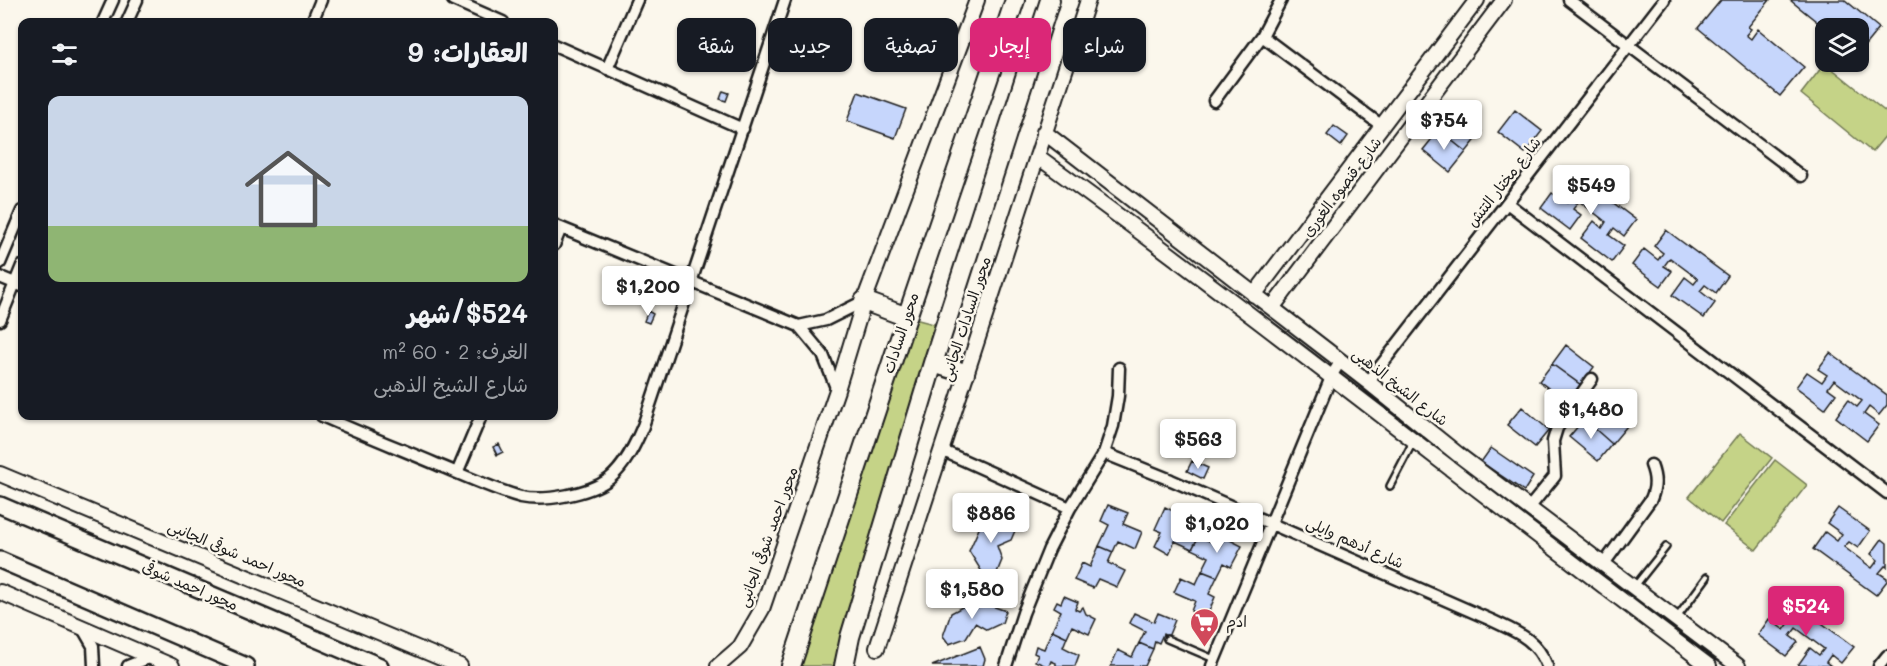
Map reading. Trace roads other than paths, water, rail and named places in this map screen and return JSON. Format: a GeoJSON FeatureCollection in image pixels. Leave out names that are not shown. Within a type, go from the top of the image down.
{"type":"FeatureCollection","features":[{"type":"Feature","properties":{"kind":"main road","name":"محور السادات"},"geometry":{"type":"LineString","coordinates":[[791,666],[1015,0]]}},
{"type":"Feature","properties":{"kind":"main road"},"geometry":{"type":"LineString","coordinates":[[844,666],[933,363],[1050,0]]}},
{"type":"Feature","properties":{"kind":"main road"},"geometry":{"type":"LineString","coordinates":[[864,301],[907,317]]}},
{"type":"Feature","properties":{"kind":"main road"},"geometry":{"type":"LineString","coordinates":[[933,363],[965,373]]}},
{"type":"Feature","properties":{"kind":"main road","name":"محور احمد شوقى"},"geometry":{"type":"LineString","coordinates":[[0,505],[380,666]]}},
{"type":"Feature","properties":{"kind":"main road"},"geometry":{"type":"LineString","coordinates":[[0,560],[236,664]]}},
{"type":"Feature","properties":{"kind":"street"},"geometry":{"type":"LineString","coordinates":[[105,18],[113,0]]}},
{"type":"Feature","properties":{"kind":"street"},"geometry":{"type":"LineString","coordinates":[[130,18],[137,0]]}},
{"type":"Feature","properties":{"kind":"street"},"geometry":{"type":"LineString","coordinates":[[314,18],[321,0]]}},
{"type":"Feature","properties":{"kind":"street"},"geometry":{"type":"LineString","coordinates":[[453,0],[494,18]]}},
{"type":"Feature","properties":{"kind":"street"},"geometry":{"type":"LineString","coordinates":[[607,69],[637,0]]}},
{"type":"Feature","properties":{"kind":"street"},"geometry":{"type":"LineString","coordinates":[[331,420],[457,473],[520,496],[535,499],[579,492],[608,479],[628,456],[640,433],[785,0]]}},
{"type":"Feature","properties":{"kind":"street"},"geometry":{"type":"LineString","coordinates":[[837,390],[864,301],[977,0]]}},
{"type":"Feature","properties":{"kind":"street","name":"محور السادات الجانبى"},"geometry":{"type":"LineString","coordinates":[[877,648],[1088,0]]}},
{"type":"Feature","properties":{"kind":"street"},"geometry":{"type":"LineString","coordinates":[[1214,101],[1262,36],[1281,0]]}},
{"type":"Feature","properties":{"kind":"street","name":"شارع قنصوه الغورى"},"geometry":{"type":"LineString","coordinates":[[1254,295],[1477,0]]}},
{"type":"Feature","properties":{"kind":"street","name":"شارع قنصوه الغورى"},"geometry":{"type":"LineString","coordinates":[[1272,308],[1504,0]]}},
{"type":"Feature","properties":{"kind":"street"},"geometry":{"type":"LineString","coordinates":[[1569,0],[1801,176]]}},
{"type":"Feature","properties":{"kind":"street","name":"شارع مختار التتش"},"geometry":{"type":"LineString","coordinates":[[1368,382],[1664,0]]}},
{"type":"Feature","properties":{"kind":"street"},"geometry":{"type":"LineString","coordinates":[[1262,36],[1382,126]]}},
{"type":"Feature","properties":{"kind":"street"},"geometry":{"type":"LineString","coordinates":[[558,47],[742,129]]}},
{"type":"Feature","properties":{"kind":"street","name":"شارع الشيخ الذهبى"},"geometry":{"type":"LineString","coordinates":[[1044,132],[1603,565],[1738,666]]}},
{"type":"Feature","properties":{"kind":"street"},"geometry":{"type":"LineString","coordinates":[[1037,156],[1332,375],[1521,524],[1709,666]]}},
{"type":"Feature","properties":{"kind":"street"},"geometry":{"type":"LineString","coordinates":[[1507,203],[1887,493]]}},
{"type":"Feature","properties":{"kind":"street"},"geometry":{"type":"LineString","coordinates":[[0,263],[18,220]]}},
{"type":"Feature","properties":{"kind":"street"},"geometry":{"type":"LineString","coordinates":[[558,226],[799,326],[823,355],[837,390]]}},
{"type":"Feature","properties":{"kind":"street"},"geometry":{"type":"LineString","coordinates":[[0,277],[18,284]]}},
{"type":"Feature","properties":{"kind":"street"},"geometry":{"type":"LineString","coordinates":[[0,320],[18,286]]}},
{"type":"Feature","properties":{"kind":"street"},"geometry":{"type":"LineString","coordinates":[[799,326],[826,320],[864,301]]}},
{"type":"Feature","properties":{"kind":"street"},"geometry":{"type":"LineString","coordinates":[[1213,663],[1332,375],[1340,362]]}},
{"type":"Feature","properties":{"kind":"street"},"geometry":{"type":"LineString","coordinates":[[1006,666],[1023,613],[1049,549],[1070,508],[1104,453],[1113,426],[1118,396],[1119,368]]}},
{"type":"Feature","properties":{"kind":"street"},"geometry":{"type":"LineString","coordinates":[[1529,508],[1555,476],[1553,441],[1557,428],[1592,379]]}},
{"type":"Feature","properties":{"kind":"street","name":"محور احمد شوقى الجانبى"},"geometry":{"type":"LineString","coordinates":[[718,666],[740,647],[762,609],[837,390]]}},
{"type":"Feature","properties":{"kind":"street"},"geometry":{"type":"LineString","coordinates":[[457,473],[479,420]]}},
{"type":"Feature","properties":{"kind":"street"},"geometry":{"type":"LineString","coordinates":[[941,450],[1070,508]]}},
{"type":"Feature","properties":{"kind":"street","name":"شارع أدهم وايلى"},"geometry":{"type":"LineString","coordinates":[[1104,453],[1270,522],[1528,638],[1538,649],[1547,666]]}},
{"type":"Feature","properties":{"kind":"street"},"geometry":{"type":"LineString","coordinates":[[1603,565],[1651,499],[1655,488],[1655,476],[1651,465]]}},
{"type":"Feature","properties":{"kind":"street","name":"محور احمد شوقى الجانبى"},"geometry":{"type":"LineString","coordinates":[[0,474],[460,666]]}},
{"type":"Feature","properties":{"kind":"street"},"geometry":{"type":"LineString","coordinates":[[0,592],[172,666]]}},
{"type":"Feature","properties":{"kind":"street"},"geometry":{"type":"LineString","coordinates":[[82,627],[93,646],[94,666]]}},
{"type":"Feature","properties":{"kind":"street"},"geometry":{"type":"LineString","coordinates":[[1879,666],[1887,656]]}},
{"type":"Feature","properties":{"kind":"street"},"geometry":{"type":"LineString","coordinates":[[128,666],[151,657]]}},
{"type":"Feature","properties":{"kind":"lane"},"geometry":{"type":"LineString","coordinates":[[1390,486],[1414,440]]}},
{"type":"Feature","properties":{"kind":"lane"},"geometry":{"type":"LineString","coordinates":[[1633,588],[1666,548]]}},
{"type":"Feature","properties":{"kind":"lane"},"geometry":{"type":"LineString","coordinates":[[1675,619],[1707,577]]}},
{"type":"Feature","properties":{"kind":"lane"},"geometry":{"type":"LineString","coordinates":[[1167,639],[1213,663]]}},
{"type":"Feature","properties":{"kind":"place","name":"ادم"},"geometry":{"type":"Point","coordinates":[1205,648]}}]}
